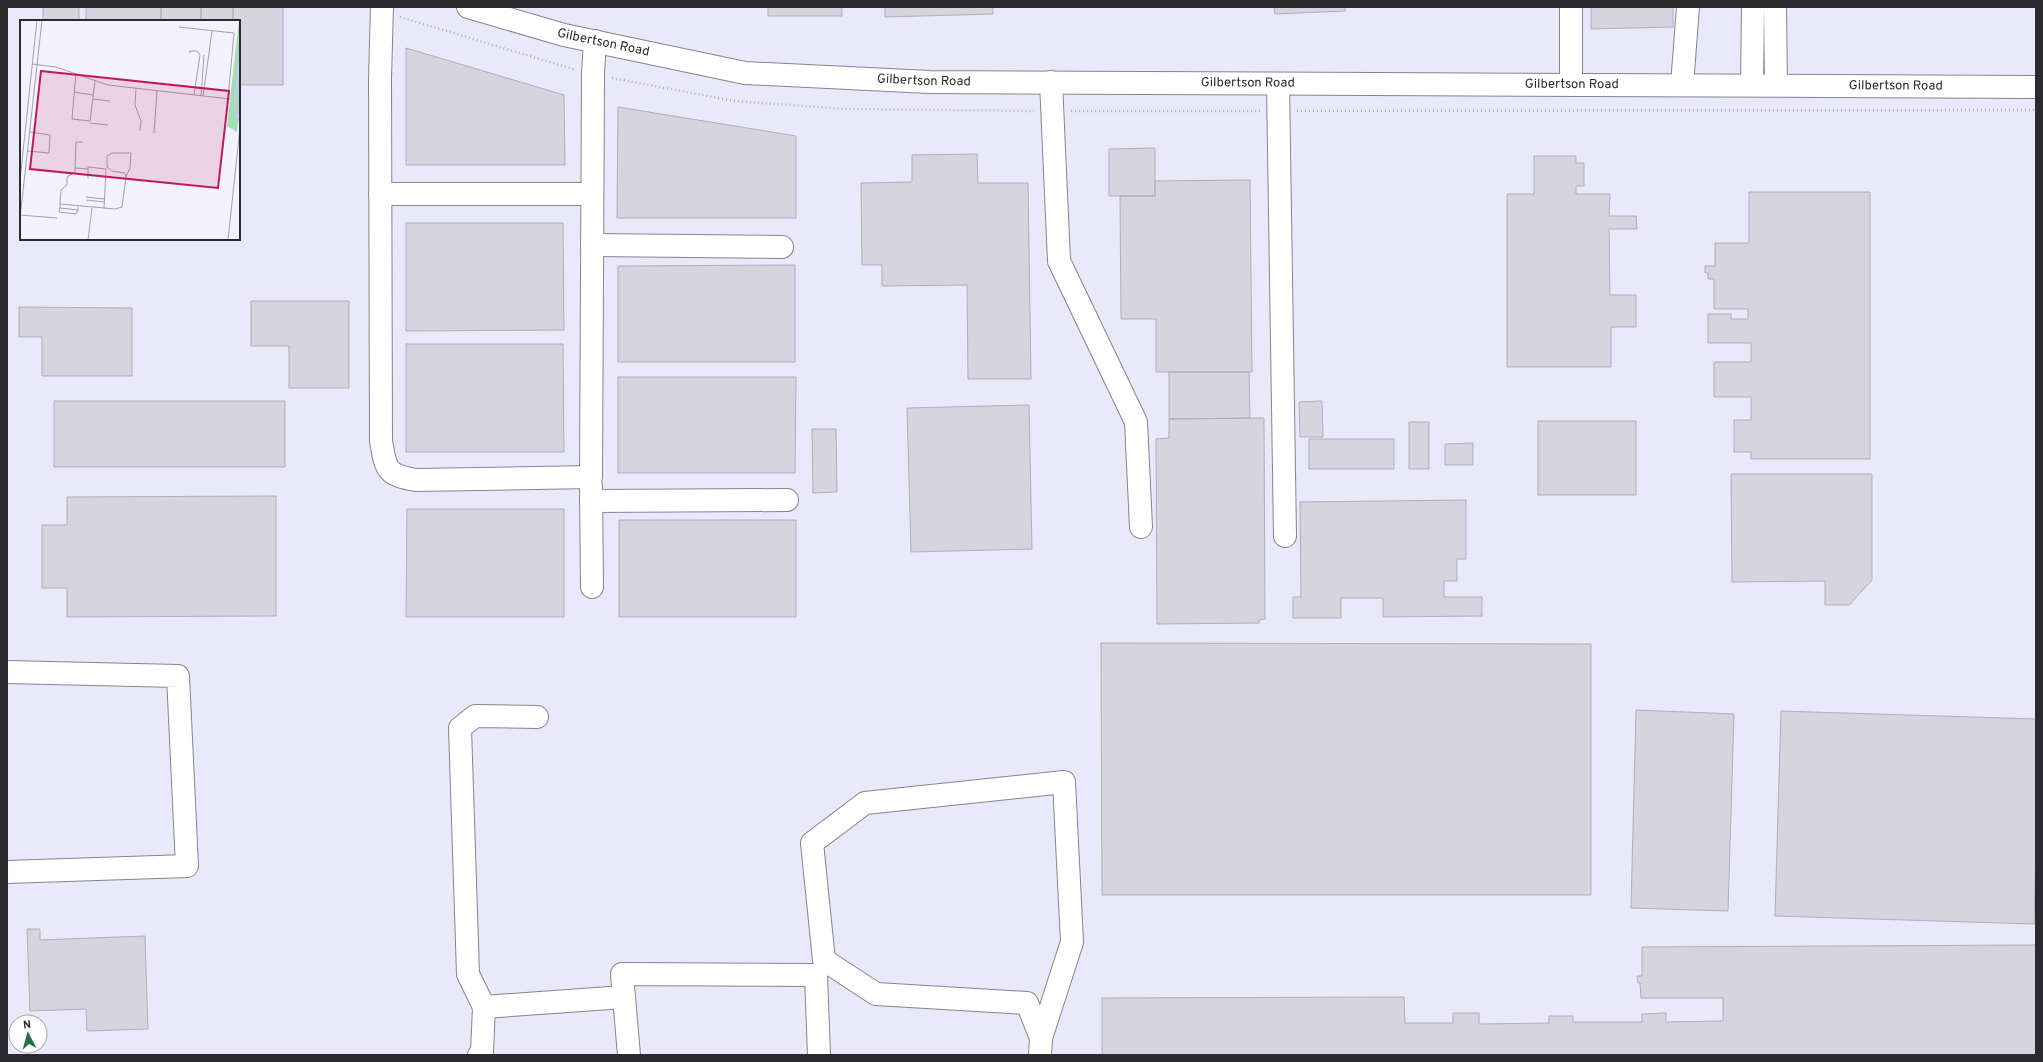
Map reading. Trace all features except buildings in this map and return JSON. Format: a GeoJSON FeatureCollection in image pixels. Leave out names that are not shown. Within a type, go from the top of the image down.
{"type":"FeatureCollection","features":[{"type":"Feature","properties":{"kind":"street"},"geometry":{"type":"LineString","coordinates":[[382,7],[380,78],[381,441],[385,465],[397,477],[416,480],[591,477]]}},
{"type":"Feature","properties":{"kind":"street","name":"Gilbertson Road"},"geometry":{"type":"LineString","coordinates":[[468,7],[564,34],[745,73],[929,82],[2036,87]]}},
{"type":"Feature","properties":{"kind":"street"},"geometry":{"type":"LineString","coordinates":[[1571,7],[1571,85]]}},
{"type":"Feature","properties":{"kind":"street"},"geometry":{"type":"LineString","coordinates":[[1682,85],[1688,7]]}},
{"type":"Feature","properties":{"kind":"street"},"geometry":{"type":"LineString","coordinates":[[1752,85],[1753,7]]}},
{"type":"Feature","properties":{"kind":"street"},"geometry":{"type":"LineString","coordinates":[[1775,7],[1776,85]]}},
{"type":"Feature","properties":{"kind":"street"},"geometry":{"type":"LineString","coordinates":[[592,587],[592,194],[593,74],[595,41]]}},
{"type":"Feature","properties":{"kind":"street"},"geometry":{"type":"LineString","coordinates":[[1051,82],[1059,261],[1136,422],[1141,527]]}},
{"type":"Feature","properties":{"kind":"street"},"geometry":{"type":"LineString","coordinates":[[1278,84],[1285,536]]}},
{"type":"Feature","properties":{"kind":"street"},"geometry":{"type":"LineString","coordinates":[[380,194],[592,194]]}},
{"type":"Feature","properties":{"kind":"street"},"geometry":{"type":"LineString","coordinates":[[592,245],[782,247]]}},
{"type":"Feature","properties":{"kind":"street"},"geometry":{"type":"LineString","coordinates":[[591,500],[787,500]]}},
{"type":"Feature","properties":{"kind":"street"},"geometry":{"type":"LineString","coordinates":[[7,672],[178,676],[187,866],[7,872]]}},
{"type":"Feature","properties":{"kind":"street"},"geometry":{"type":"LineString","coordinates":[[479,1055],[482,1052],[484,1007],[468,974],[460,728],[475,716],[536,717]]}},
{"type":"Feature","properties":{"kind":"street"},"geometry":{"type":"LineString","coordinates":[[1064,782],[1072,942],[1041,1047],[1027,1003],[876,994],[824,960],[812,843],[865,803],[1064,782]]}},
{"type":"Feature","properties":{"kind":"street"},"geometry":{"type":"LineString","coordinates":[[629,1055],[622,974],[816,975],[819,1055]]}},
{"type":"Feature","properties":{"kind":"street"},"geometry":{"type":"LineString","coordinates":[[484,1007],[624,997]]}},
{"type":"Feature","properties":{"kind":"shaded area"},"geometry":{"type":"Polygon","coordinates":[[[7,7],[2036,7],[2036,1055],[7,1055],[7,7]]]}}]}
